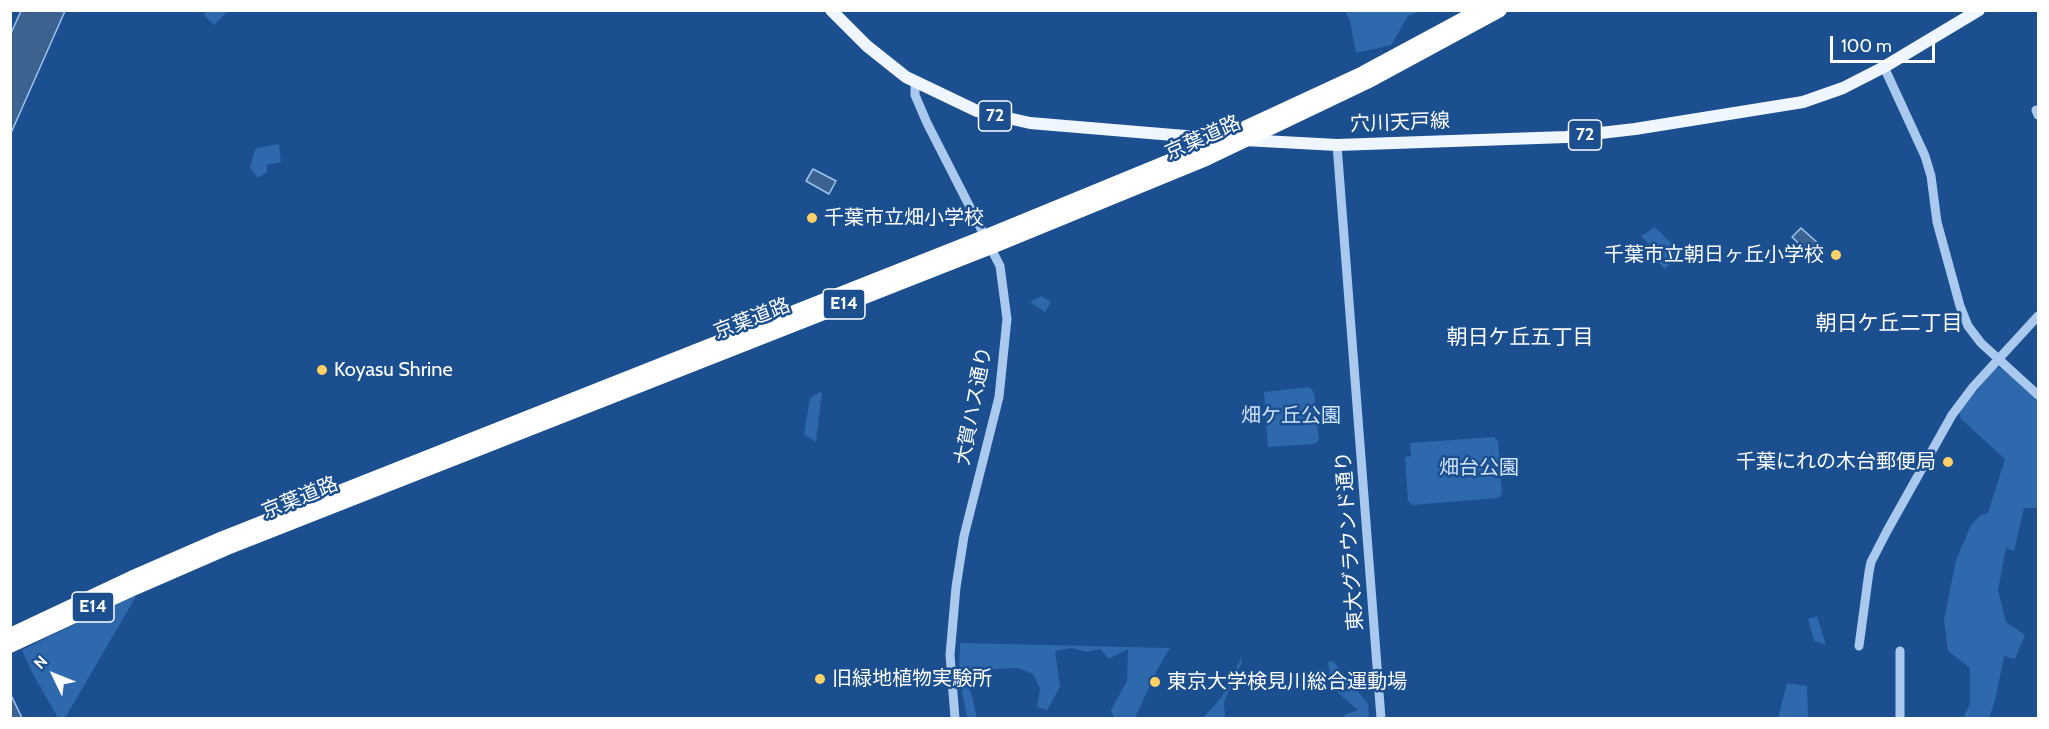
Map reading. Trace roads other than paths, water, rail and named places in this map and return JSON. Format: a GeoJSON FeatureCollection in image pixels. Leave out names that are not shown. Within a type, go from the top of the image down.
{"type":"FeatureCollection","features":[{"type":"Feature","properties":{"kind":"highway","name":"京葉道路"},"geometry":{"type":"LineString","coordinates":[[10,635],[383,474],[1005,229],[1201,148],[1354,77],[1479,10]]}},
{"type":"Feature","properties":{"kind":"highway","name":"京葉道路"},"geometry":{"type":"LineString","coordinates":[[10,646],[174,565],[1010,239],[1195,163],[1367,82],[1500,10]]}},
{"type":"Feature","properties":{"kind":"main road","name":"穴川天戸線"},"geometry":{"type":"LineString","coordinates":[[831,10],[874,52],[915,82],[977,111],[1008,119],[1078,128],[1337,145],[1566,137],[1623,131],[1803,102],[1843,88],[1884,67],[1979,10]]}},
{"type":"Feature","properties":{"kind":"street"},"geometry":{"type":"LineString","coordinates":[[1884,67],[1931,176],[1937,222],[1965,319],[1981,343],[2038,395]]}},
{"type":"Feature","properties":{"kind":"street","name":"大賀ハス通り"},"geometry":{"type":"LineString","coordinates":[[915,82],[915,95],[927,123],[997,257],[1004,282],[1007,319],[999,397],[964,536],[956,587],[950,656],[955,718]]}},
{"type":"Feature","properties":{"kind":"street","name":"東大グラウンド通り"},"geometry":{"type":"LineString","coordinates":[[1337,145],[1381,718]]}},
{"type":"Feature","properties":{"kind":"street"},"geometry":{"type":"LineString","coordinates":[[1860,646],[1871,562],[1952,415],[1973,387],[2038,316]]}},
{"type":"Feature","properties":{"kind":"street"},"geometry":{"type":"LineString","coordinates":[[1900,651],[1900,718]]}},
{"type":"Feature","properties":{"kind":"place","name":"千葉市立畑小学校"},"geometry":{"type":"Point","coordinates":[812,218]}},
{"type":"Feature","properties":{"kind":"place","name":"千葉市立朝日ヶ丘小学校"},"geometry":{"type":"Point","coordinates":[1836,255]}},
{"type":"Feature","properties":{"kind":"place","name":"Koyasu Shrine"},"geometry":{"type":"Point","coordinates":[322,370]}},
{"type":"Feature","properties":{"kind":"place","name":"千葉にれの木台郵便局"},"geometry":{"type":"Point","coordinates":[1948,462]}},
{"type":"Feature","properties":{"kind":"place","name":"旧緑地植物実験所"},"geometry":{"type":"Point","coordinates":[820,679]}},
{"type":"Feature","properties":{"kind":"place","name":"東京大学検見川総合運動場"},"geometry":{"type":"Point","coordinates":[1155,682]}},
{"type":"Feature","properties":{"kind":"district","name":"朝日ケ丘二丁目"},"geometry":{"type":"Point","coordinates":[1889,324]}},
{"type":"Feature","properties":{"kind":"district","name":"朝日ケ丘五丁目"},"geometry":{"type":"Point","coordinates":[1520,338]}},
{"type":"Feature","properties":{"kind":"park label","name":"畑ケ丘公園"},"geometry":{"type":"Point","coordinates":[1291,416]}},
{"type":"Feature","properties":{"kind":"park label","name":"畑台公園"},"geometry":{"type":"Point","coordinates":[1479,468]}}]}
